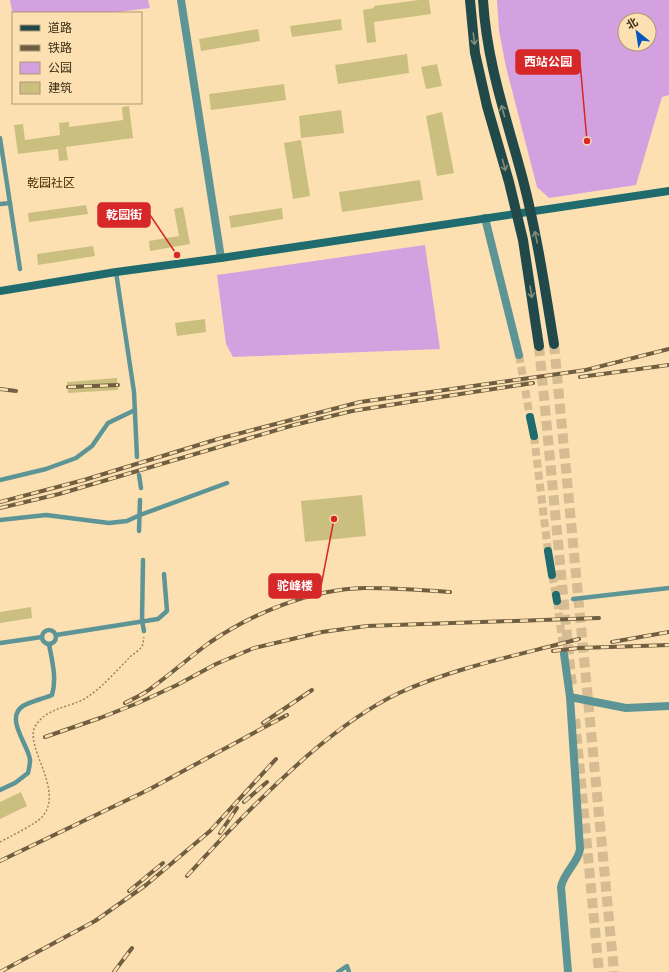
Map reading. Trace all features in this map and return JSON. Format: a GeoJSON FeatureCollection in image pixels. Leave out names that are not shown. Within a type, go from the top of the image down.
{"type":"FeatureCollection","features":[{"type":"Feature","properties":{"kind":"main road"},"geometry":{"type":"LineString","coordinates":[[470,0],[481,82],[523,240],[540,346]]}},
{"type":"Feature","properties":{"kind":"main road"},"geometry":{"type":"LineString","coordinates":[[483,0],[488,51],[494,78],[531,211],[537,238],[554,344]]}},
{"type":"Feature","properties":{"kind":"street"},"geometry":{"type":"LineString","coordinates":[[181,0],[221,258]]}},
{"type":"Feature","properties":{"kind":"street"},"geometry":{"type":"LineString","coordinates":[[0,291],[116,272],[221,258],[669,191]]}},
{"type":"Feature","properties":{"kind":"street"},"geometry":{"type":"LineString","coordinates":[[485,218],[519,355]]}},
{"type":"Feature","properties":{"kind":"street"},"geometry":{"type":"LineString","coordinates":[[530,416],[534,436]]}},
{"type":"Feature","properties":{"kind":"street"},"geometry":{"type":"LineString","coordinates":[[548,551],[552,575]]}},
{"type":"Feature","properties":{"kind":"street"},"geometry":{"type":"LineString","coordinates":[[564,654],[570,697],[580,850],[579,855],[565,875],[561,887],[568,972]]}},
{"type":"Feature","properties":{"kind":"street"},"geometry":{"type":"LineString","coordinates":[[570,697],[626,708],[669,706]]}},
{"type":"Feature","properties":{"kind":"lane"},"geometry":{"type":"LineString","coordinates":[[0,138],[20,269]]}},
{"type":"Feature","properties":{"kind":"lane"},"geometry":{"type":"LineString","coordinates":[[0,204],[10,203]]}},
{"type":"Feature","properties":{"kind":"lane"},"geometry":{"type":"LineString","coordinates":[[116,272],[134,392],[137,457]]}},
{"type":"Feature","properties":{"kind":"lane"},"geometry":{"type":"LineString","coordinates":[[0,480],[46,469],[76,458],[92,446],[108,423],[135,410]]}},
{"type":"Feature","properties":{"kind":"lane"},"geometry":{"type":"LineString","coordinates":[[139,475],[141,488]]}},
{"type":"Feature","properties":{"kind":"lane"},"geometry":{"type":"LineString","coordinates":[[0,520],[46,515],[109,523],[127,521],[227,483]]}},
{"type":"Feature","properties":{"kind":"lane"},"geometry":{"type":"LineString","coordinates":[[139,531],[140,500]]}},
{"type":"Feature","properties":{"kind":"lane"},"geometry":{"type":"LineString","coordinates":[[143,560],[142,621],[144,631]]}},
{"type":"Feature","properties":{"kind":"lane"},"geometry":{"type":"LineString","coordinates":[[56,635],[158,619],[167,611],[164,574]]}},
{"type":"Feature","properties":{"kind":"lane"},"geometry":{"type":"LineString","coordinates":[[574,599],[669,588]]}},
{"type":"Feature","properties":{"kind":"lane"},"geometry":{"type":"LineString","coordinates":[[42,637],[45,631],[49,629],[56,635]]}},
{"type":"Feature","properties":{"kind":"lane"},"geometry":{"type":"LineString","coordinates":[[49,644],[54,642],[56,635]]}},
{"type":"Feature","properties":{"kind":"lane"},"geometry":{"type":"LineString","coordinates":[[0,643],[42,637]]}},
{"type":"Feature","properties":{"kind":"lane"},"geometry":{"type":"LineString","coordinates":[[42,637],[42,640],[49,644]]}},
{"type":"Feature","properties":{"kind":"lane"},"geometry":{"type":"LineString","coordinates":[[0,790],[15,783],[28,773],[30,759],[20,735],[16,717],[18,709],[24,705],[52,695],[55,686],[49,644]]}},
{"type":"Feature","properties":{"kind":"lane"},"geometry":{"type":"LineString","coordinates":[[338,972],[347,966],[349,972]]}},
{"type":"Feature","properties":{"kind":"path"},"geometry":{"type":"LineString","coordinates":[[0,842],[41,819],[48,809],[50,799],[47,781],[34,743],[33,735],[35,726],[42,717],[53,710],[86,698],[106,681],[143,645],[144,631]]}},
{"type":"Feature","properties":{"kind":"green space"},"geometry":{"type":"Polygon","coordinates":[[[10,0],[148,0],[150,8],[118,12],[12,12],[10,0]]]}},
{"type":"Feature","properties":{"kind":"green space"},"geometry":{"type":"Polygon","coordinates":[[[497,0],[669,0],[669,95],[662,97],[636,185],[549,198],[537,187],[506,67],[499,31],[497,0]]]}},
{"type":"Feature","properties":{"kind":"green space"},"geometry":{"type":"Polygon","coordinates":[[[425,245],[440,349],[233,357],[226,344],[217,275],[425,245]]]}},
{"type":"Feature","properties":{"kind":"building"},"geometry":{"type":"Polygon","coordinates":[[[429,0],[431,14],[374,22],[376,42],[367,43],[363,10],[374,8],[374,6],[429,0]]]}},
{"type":"Feature","properties":{"kind":"building"},"geometry":{"type":"Polygon","coordinates":[[[341,19],[342,30],[292,37],[290,26],[341,19]]]}},
{"type":"Feature","properties":{"kind":"building"},"geometry":{"type":"Polygon","coordinates":[[[258,29],[260,41],[201,51],[199,39],[258,29]]]}},
{"type":"Feature","properties":{"kind":"building"},"geometry":{"type":"Polygon","coordinates":[[[407,54],[409,73],[338,84],[335,65],[407,54]]]}},
{"type":"Feature","properties":{"kind":"building"},"geometry":{"type":"Polygon","coordinates":[[[437,64],[442,86],[426,89],[421,67],[437,64]]]}},
{"type":"Feature","properties":{"kind":"building"},"geometry":{"type":"Polygon","coordinates":[[[284,84],[286,100],[211,110],[209,94],[284,84]]]}},
{"type":"Feature","properties":{"kind":"building"},"geometry":{"type":"Polygon","coordinates":[[[129,106],[133,138],[66,147],[68,160],[59,161],[58,149],[18,154],[14,125],[23,124],[25,140],[60,135],[59,123],[69,122],[69,127],[123,120],[122,107],[129,106]]]}},
{"type":"Feature","properties":{"kind":"building"},"geometry":{"type":"Polygon","coordinates":[[[341,110],[344,133],[301,138],[299,116],[341,110]]]}},
{"type":"Feature","properties":{"kind":"building"},"geometry":{"type":"Polygon","coordinates":[[[442,112],[454,173],[437,176],[426,116],[442,112]]]}},
{"type":"Feature","properties":{"kind":"building"},"geometry":{"type":"Polygon","coordinates":[[[301,140],[310,196],[293,199],[284,143],[301,140]]]}},
{"type":"Feature","properties":{"kind":"building"},"geometry":{"type":"Polygon","coordinates":[[[420,180],[423,200],[342,212],[339,192],[420,180]]]}},
{"type":"Feature","properties":{"kind":"building"},"geometry":{"type":"Polygon","coordinates":[[[86,205],[88,214],[29,222],[28,213],[86,205]]]}},
{"type":"Feature","properties":{"kind":"building"},"geometry":{"type":"Polygon","coordinates":[[[183,207],[190,244],[150,251],[149,241],[179,236],[174,209],[183,207]]]}},
{"type":"Feature","properties":{"kind":"building"},"geometry":{"type":"Polygon","coordinates":[[[282,208],[283,219],[231,228],[229,216],[282,208]]]}},
{"type":"Feature","properties":{"kind":"building"},"geometry":{"type":"Polygon","coordinates":[[[93,246],[95,256],[38,265],[37,254],[93,246]]]}},
{"type":"Feature","properties":{"kind":"building"},"geometry":{"type":"Polygon","coordinates":[[[205,319],[206,332],[177,336],[175,323],[205,319]]]}},
{"type":"Feature","properties":{"kind":"building"},"geometry":{"type":"Polygon","coordinates":[[[117,378],[118,390],[68,393],[67,382],[117,378]]]}},
{"type":"Feature","properties":{"kind":"building"},"geometry":{"type":"Polygon","coordinates":[[[362,495],[366,536],[305,542],[301,501],[362,495]]]}},
{"type":"Feature","properties":{"kind":"building"},"geometry":{"type":"Polygon","coordinates":[[[31,607],[32,618],[0,623],[0,612],[31,607]]]}},
{"type":"Feature","properties":{"kind":"building"},"geometry":{"type":"Polygon","coordinates":[[[21,792],[27,806],[0,819],[0,802],[21,792]]]}},
{"type":"Feature","properties":{"kind":"tunnel"},"geometry":{"type":"LineString","coordinates":[[554,344],[614,972]]}},
{"type":"Feature","properties":{"kind":"tunnel"},"geometry":{"type":"LineString","coordinates":[[539,346],[572,687]]}},
{"type":"Feature","properties":{"kind":"tunnel"},"geometry":{"type":"LineString","coordinates":[[519,355],[530,417]]}},
{"type":"Feature","properties":{"kind":"tunnel"},"geometry":{"type":"LineString","coordinates":[[534,436],[548,551]]}},
{"type":"Feature","properties":{"kind":"tunnel"},"geometry":{"type":"LineString","coordinates":[[552,575],[556,595]]}},
{"type":"Feature","properties":{"kind":"tunnel"},"geometry":{"type":"LineString","coordinates":[[557,601],[564,654]]}},
{"type":"Feature","properties":{"kind":"tunnel"},"geometry":{"type":"LineString","coordinates":[[575,719],[599,972]]}},
{"type":"Feature","properties":{"kind":"railway"},"geometry":{"type":"LineString","coordinates":[[0,502],[84,480],[218,439],[360,402],[586,370],[669,349]]}},
{"type":"Feature","properties":{"kind":"railway"},"geometry":{"type":"LineString","coordinates":[[580,377],[669,365]]}},
{"type":"Feature","properties":{"kind":"railway"},"geometry":{"type":"LineString","coordinates":[[0,508],[59,494],[294,425],[352,411],[533,383]]}},
{"type":"Feature","properties":{"kind":"railway"},"geometry":{"type":"LineString","coordinates":[[68,387],[118,385]]}},
{"type":"Feature","properties":{"kind":"railway"},"geometry":{"type":"LineString","coordinates":[[0,389],[16,391]]}},
{"type":"Feature","properties":{"kind":"railway"},"geometry":{"type":"LineString","coordinates":[[125,703],[148,691],[209,643],[226,632],[244,622],[283,605],[304,598],[345,589],[386,588],[450,592]]}},
{"type":"Feature","properties":{"kind":"railway"},"geometry":{"type":"LineString","coordinates":[[45,737],[138,703],[177,685],[216,664],[254,648],[322,632],[367,626],[599,618]]}},
{"type":"Feature","properties":{"kind":"railway"},"geometry":{"type":"LineString","coordinates":[[612,642],[669,632]]}},
{"type":"Feature","properties":{"kind":"railway"},"geometry":{"type":"LineString","coordinates":[[187,876],[245,814],[291,770],[339,730],[374,706],[399,693],[443,676],[488,662],[579,639]]}},
{"type":"Feature","properties":{"kind":"railway"},"geometry":{"type":"LineString","coordinates":[[553,651],[579,648],[669,645]]}},
{"type":"Feature","properties":{"kind":"railway"},"geometry":{"type":"LineString","coordinates":[[263,723],[312,690]]}},
{"type":"Feature","properties":{"kind":"railway"},"geometry":{"type":"LineString","coordinates":[[0,861],[148,790],[287,715]]}},
{"type":"Feature","properties":{"kind":"railway"},"geometry":{"type":"LineString","coordinates":[[0,972],[95,921],[146,885],[210,831],[276,759]]}},
{"type":"Feature","properties":{"kind":"railway"},"geometry":{"type":"LineString","coordinates":[[244,802],[267,782]]}},
{"type":"Feature","properties":{"kind":"railway"},"geometry":{"type":"LineString","coordinates":[[220,833],[237,808]]}},
{"type":"Feature","properties":{"kind":"railway"},"geometry":{"type":"LineString","coordinates":[[129,891],[163,863]]}},
{"type":"Feature","properties":{"kind":"railway"},"geometry":{"type":"LineString","coordinates":[[114,972],[132,948]]}},
{"type":"Feature","properties":{"kind":"place","name":"西站公园"},"geometry":{"type":"Point","coordinates":[587,141]}},
{"type":"Feature","properties":{"kind":"place","name":"乾园街"},"geometry":{"type":"Point","coordinates":[177,255]}},
{"type":"Feature","properties":{"kind":"place","name":"驼峰楼"},"geometry":{"type":"Point","coordinates":[334,519]}},
{"type":"Feature","properties":{"kind":"district","name":"乾园社区"},"geometry":{"type":"Point","coordinates":[51,183]}}]}
